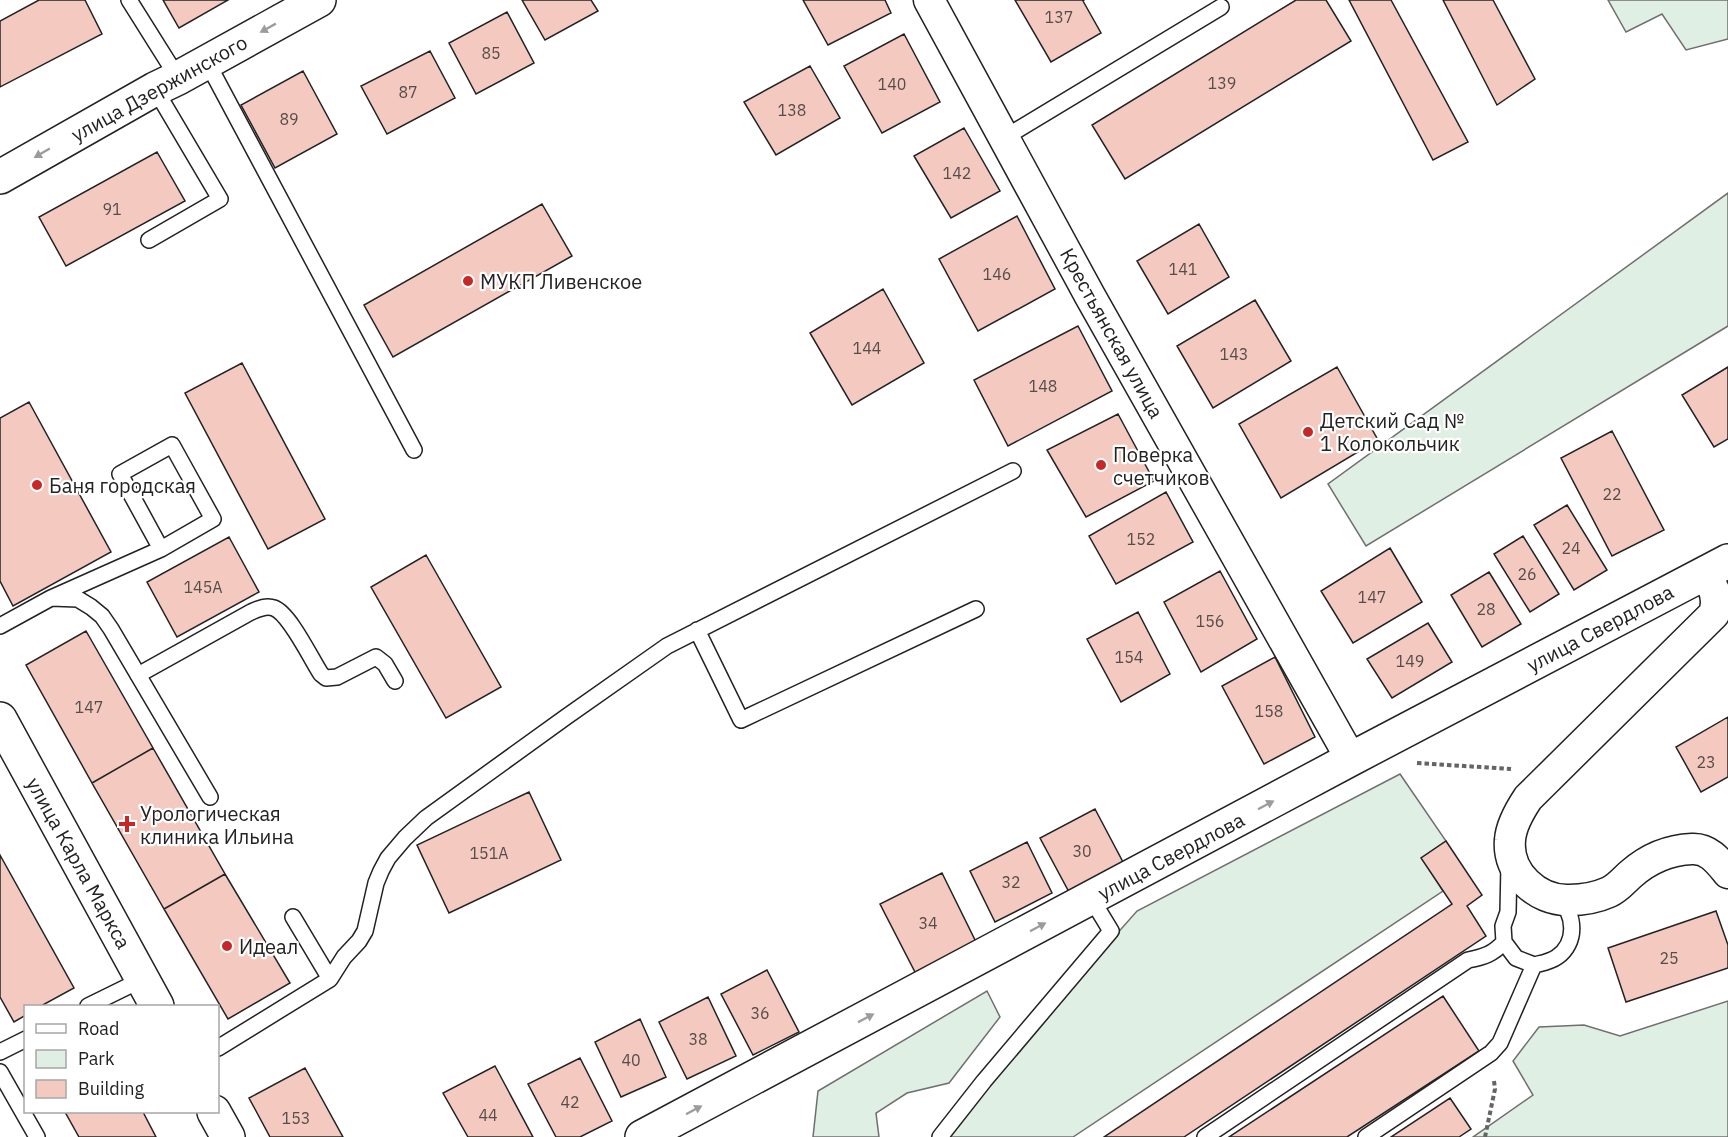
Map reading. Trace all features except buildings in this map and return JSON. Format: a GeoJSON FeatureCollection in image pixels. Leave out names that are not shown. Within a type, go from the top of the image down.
{"type":"FeatureCollection","features":[{"type":"Feature","properties":{"kind":"main road","name":"улица Дзержинского"},"geometry":{"type":"LineString","coordinates":[[0,177],[319,0]]}},
{"type":"Feature","properties":{"kind":"main road","name":"улица Свердлова"},"geometry":{"type":"LineString","coordinates":[[642,1137],[1714,568]]}},
{"type":"Feature","properties":{"kind":"main road","name":"улица Карла Маркса"},"geometry":{"type":"LineString","coordinates":[[0,719],[150,993]]}},
{"type":"Feature","properties":{"kind":"main road"},"geometry":{"type":"LineString","coordinates":[[215,1113],[228,1137]]}},
{"type":"Feature","properties":{"kind":"street","name":"Крестьянская улица"},"geometry":{"type":"LineString","coordinates":[[929,0],[1096,306],[1351,759]]}},
{"type":"Feature","properties":{"kind":"street","name":"улица Свердлова"},"geometry":{"type":"LineString","coordinates":[[1547,896],[1524,880],[1515,867],[1510,853],[1510,838],[1520,810],[1528,798],[1710,620],[1716,607],[1715,592],[1709,581],[1714,568]]}},
{"type":"Feature","properties":{"kind":"street"},"geometry":{"type":"LineString","coordinates":[[1547,896],[1578,899],[1611,891],[1648,861],[1670,852],[1695,848],[1713,855],[1728,873]]}},
{"type":"Feature","properties":{"kind":"lane"},"geometry":{"type":"LineString","coordinates":[[129,0],[220,199],[149,240]]}},
{"type":"Feature","properties":{"kind":"lane"},"geometry":{"type":"LineString","coordinates":[[1004,138],[1221,7]]}},
{"type":"Feature","properties":{"kind":"lane"},"geometry":{"type":"LineString","coordinates":[[207,62],[414,450]]}},
{"type":"Feature","properties":{"kind":"lane"},"geometry":{"type":"LineString","coordinates":[[0,626],[51,598],[160,549],[213,519],[172,445],[120,474],[160,549]]}},
{"type":"Feature","properties":{"kind":"lane"},"geometry":{"type":"LineString","coordinates":[[219,1047],[330,980],[344,957],[359,942],[376,883],[388,858],[426,818],[666,646],[1013,471]]}},
{"type":"Feature","properties":{"kind":"lane"},"geometry":{"type":"LineString","coordinates":[[51,598],[78,599],[97,611],[111,629],[210,797]]}},
{"type":"Feature","properties":{"kind":"lane"},"geometry":{"type":"LineString","coordinates":[[138,675],[250,612],[267,607],[277,610],[285,618],[316,667],[326,678],[337,677],[376,657],[385,664],[395,681]]}},
{"type":"Feature","properties":{"kind":"lane"},"geometry":{"type":"LineString","coordinates":[[698,630],[741,720],[976,609]]}},
{"type":"Feature","properties":{"kind":"lane"},"geometry":{"type":"LineString","coordinates":[[1508,912],[1520,899],[1547,896],[1566,907],[1572,932],[1569,943],[1557,957],[1546,963],[1534,965],[1516,958],[1503,942],[1503,926],[1508,912],[1510,838]]}},
{"type":"Feature","properties":{"kind":"lane"},"geometry":{"type":"LineString","coordinates":[[939,1137],[1111,931],[1091,898]]}},
{"type":"Feature","properties":{"kind":"lane"},"geometry":{"type":"LineString","coordinates":[[293,917],[330,980]]}},
{"type":"Feature","properties":{"kind":"lane"},"geometry":{"type":"LineString","coordinates":[[1205,1137],[1443,976],[1468,960],[1488,956],[1503,942]]}},
{"type":"Feature","properties":{"kind":"lane"},"geometry":{"type":"LineString","coordinates":[[1366,1137],[1491,1053],[1500,1043],[1534,965]]}},
{"type":"Feature","properties":{"kind":"lane"},"geometry":{"type":"LineString","coordinates":[[93,1005],[150,993]]}},
{"type":"Feature","properties":{"kind":"lane"},"geometry":{"type":"LineString","coordinates":[[0,1052],[24,1040]]}},
{"type":"Feature","properties":{"kind":"lane"},"geometry":{"type":"LineString","coordinates":[[0,1072],[37,1137]]}},
{"type":"Feature","properties":{"kind":"path"},"geometry":{"type":"LineString","coordinates":[[1407,762],[1500,769],[1559,768]]}},
{"type":"Feature","properties":{"kind":"path"},"geometry":{"type":"LineString","coordinates":[[1485,1137],[1495,1089],[1491,1053]]}},
{"type":"Feature","properties":{"kind":"green space"},"geometry":{"type":"Polygon","coordinates":[[[1608,0],[1728,0],[1728,39],[1686,50],[1662,14],[1626,32],[1608,0]]]}},
{"type":"Feature","properties":{"kind":"green space"},"geometry":{"type":"Polygon","coordinates":[[[1728,193],[1728,326],[1366,546],[1328,484],[1728,193]]]}},
{"type":"Feature","properties":{"kind":"green space"},"geometry":{"type":"Polygon","coordinates":[[[1400,774],[1446,841],[1422,858],[1443,891],[1073,1137],[946,1137],[1029,1033],[1137,911],[1400,774]]]}},
{"type":"Feature","properties":{"kind":"green space"},"geometry":{"type":"Polygon","coordinates":[[[987,991],[1000,1017],[949,1083],[907,1093],[876,1113],[879,1137],[813,1137],[818,1091],[987,991]]]}},
{"type":"Feature","properties":{"kind":"green space"},"geometry":{"type":"Polygon","coordinates":[[[1728,1001],[1728,1137],[1473,1137],[1533,1095],[1513,1061],[1539,1027],[1584,1025],[1620,1036],[1728,1001]]]}},
{"type":"Feature","properties":{"kind":"place","name":"МУКП Ливенское"},"geometry":{"type":"Point","coordinates":[468,281]}},
{"type":"Feature","properties":{"kind":"place","name":"Детский Сад № 1 Колокольчик"},"geometry":{"type":"Point","coordinates":[1308,432]}},
{"type":"Feature","properties":{"kind":"place","name":"Поверка счетчиков"},"geometry":{"type":"Point","coordinates":[1101,465]}},
{"type":"Feature","properties":{"kind":"place","name":"Баня городская"},"geometry":{"type":"Point","coordinates":[37,485]}},
{"type":"Feature","properties":{"kind":"place","name":"Урологическая клиника Ильина"},"geometry":{"type":"Point","coordinates":[127,824]}},
{"type":"Feature","properties":{"kind":"place","name":"Идеал"},"geometry":{"type":"Point","coordinates":[227,946]}}]}
